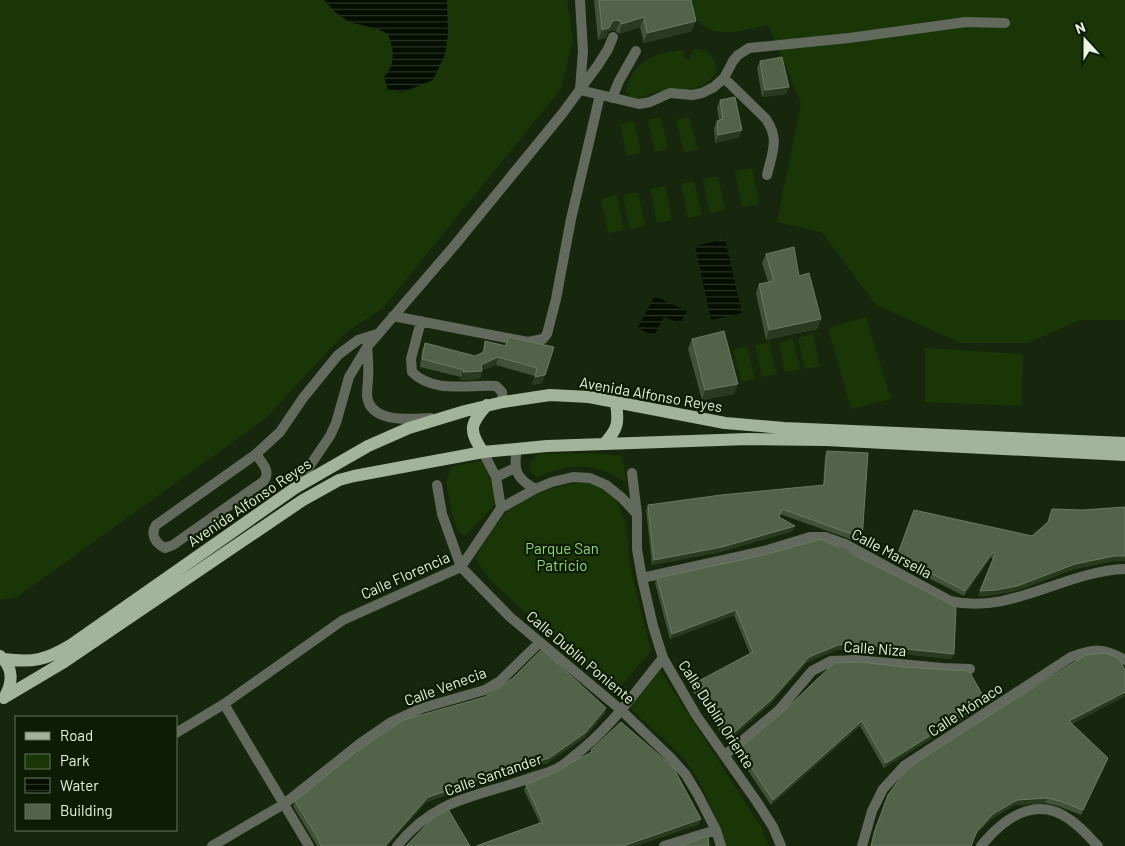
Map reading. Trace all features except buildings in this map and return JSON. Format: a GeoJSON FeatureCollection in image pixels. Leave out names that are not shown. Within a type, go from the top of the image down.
{"type":"FeatureCollection","features":[{"type":"Feature","properties":{"kind":"main road","name":"Avenida Alfonso Reyes"},"geometry":{"type":"LineString","coordinates":[[2,657],[22,661],[39,660],[54,656],[71,646],[295,488],[368,446],[409,428],[486,405],[550,395],[589,397],[725,423],[784,428],[1125,443]]}},
{"type":"Feature","properties":{"kind":"main road"},"geometry":{"type":"LineString","coordinates":[[604,444],[618,425],[616,402]]}},
{"type":"Feature","properties":{"kind":"main road"},"geometry":{"type":"LineString","coordinates":[[483,452],[475,441],[472,426],[474,419],[486,405]]}},
{"type":"Feature","properties":{"kind":"main road","name":"Avenida Alfonso Reyes"},"geometry":{"type":"LineString","coordinates":[[3,699],[64,662],[322,489],[339,480],[354,476],[483,452],[604,444],[748,439],[825,440],[1125,456]]}},
{"type":"Feature","properties":{"kind":"main road"},"geometry":{"type":"LineString","coordinates":[[2,657],[9,667],[12,676],[11,685],[3,699]]}},
{"type":"Feature","properties":{"kind":"street"},"geometry":{"type":"LineString","coordinates":[[580,0],[582,51],[580,90]]}},
{"type":"Feature","properties":{"kind":"street"},"geometry":{"type":"LineString","coordinates":[[580,90],[639,104],[670,94],[692,95],[702,93],[714,87],[724,78],[738,55],[748,48],[849,38],[966,22],[1005,23]]}},
{"type":"Feature","properties":{"kind":"street"},"geometry":{"type":"LineString","coordinates":[[295,488],[330,436],[349,377],[377,334],[454,246],[562,114],[608,49],[613,38]]}},
{"type":"Feature","properties":{"kind":"street"},"geometry":{"type":"LineString","coordinates":[[612,98],[636,51]]}},
{"type":"Feature","properties":{"kind":"street"},"geometry":{"type":"LineString","coordinates":[[724,78],[772,127],[775,143],[767,174]]}},
{"type":"Feature","properties":{"kind":"street"},"geometry":{"type":"LineString","coordinates":[[393,316],[528,342],[536,342],[547,334],[600,95]]}},
{"type":"Feature","properties":{"kind":"street"},"geometry":{"type":"LineString","coordinates":[[421,322],[411,359],[412,372],[418,378],[438,386],[496,386],[502,392],[503,402]]}},
{"type":"Feature","properties":{"kind":"street"},"geometry":{"type":"LineString","coordinates":[[256,454],[267,470],[267,476],[264,481],[173,545],[165,548],[157,542],[153,536],[153,530],[156,525],[256,454],[280,432],[303,398],[338,355],[358,340],[377,334]]}},
{"type":"Feature","properties":{"kind":"street"},"geometry":{"type":"LineString","coordinates":[[368,347],[367,394],[369,404],[375,412],[385,416],[410,419],[442,418]]}},
{"type":"Feature","properties":{"kind":"street"},"geometry":{"type":"LineString","coordinates":[[517,449],[515,468],[520,478],[535,489]]}},
{"type":"Feature","properties":{"kind":"street"},"geometry":{"type":"LineString","coordinates":[[483,452],[496,477],[501,508]]}},
{"type":"Feature","properties":{"kind":"street"},"geometry":{"type":"LineString","coordinates":[[496,477],[515,468]]}},
{"type":"Feature","properties":{"kind":"street","name":"Calle Dublín Oriente"},"geometry":{"type":"LineString","coordinates":[[632,473],[637,514],[637,549],[653,626],[663,658],[696,715],[773,827],[781,846]]}},
{"type":"Feature","properties":{"kind":"street","name":"Calle Florencia"},"geometry":{"type":"LineString","coordinates":[[178,732],[224,704],[343,620],[460,567],[501,508],[535,489],[573,476],[590,478],[606,485],[637,514]]}},
{"type":"Feature","properties":{"kind":"street","name":"Calle Dublín Poniente"},"geometry":{"type":"LineString","coordinates":[[437,485],[442,514],[460,567],[539,643],[621,710],[672,758],[686,775],[716,830],[721,846]]}},
{"type":"Feature","properties":{"kind":"street","name":"Calle Marsella"},"geometry":{"type":"LineString","coordinates":[[642,578],[764,551],[810,537],[825,537],[845,544],[950,600],[967,604],[981,605],[1007,601],[1074,578],[1109,569],[1125,569]]}},
{"type":"Feature","properties":{"kind":"street","name":"Calle Venecia"},"geometry":{"type":"LineString","coordinates":[[212,846],[284,804],[362,742],[391,722],[422,708],[485,690],[500,681],[539,643]]}},
{"type":"Feature","properties":{"kind":"street","name":"Calle Mónaco"},"geometry":{"type":"LineString","coordinates":[[862,846],[872,811],[883,789],[904,766],[1071,657],[1086,652],[1103,650],[1125,660]]}},
{"type":"Feature","properties":{"kind":"street","name":"Calle Santander"},"geometry":{"type":"LineString","coordinates":[[397,846],[408,833],[432,813],[462,798],[558,768],[591,743],[621,710],[663,658]]}},
{"type":"Feature","properties":{"kind":"street","name":"Calle Niza"},"geometry":{"type":"LineString","coordinates":[[725,755],[779,710],[812,671],[831,661],[856,660],[898,665],[970,668]]}},
{"type":"Feature","properties":{"kind":"street"},"geometry":{"type":"LineString","coordinates":[[224,704],[309,846]]}},
{"type":"Feature","properties":{"kind":"street"},"geometry":{"type":"LineString","coordinates":[[981,846],[1000,825],[1013,816],[1032,810],[1048,810],[1068,818],[1098,846]]}},
{"type":"Feature","properties":{"kind":"street"},"geometry":{"type":"LineString","coordinates":[[664,846],[716,830]]}},
{"type":"Feature","properties":{"kind":"green space"},"geometry":{"type":"Polygon","coordinates":[[[0,0],[567,0],[573,38],[561,89],[383,308],[345,333],[266,418],[17,597],[0,600],[0,0]]]}},
{"type":"Feature","properties":{"kind":"green space"},"geometry":{"type":"Polygon","coordinates":[[[690,0],[1125,0],[1125,320],[1080,320],[1028,343],[960,343],[875,304],[822,232],[777,222],[801,103],[768,25],[730,32],[711,30],[703,26],[697,19],[690,0]]]}},
{"type":"Feature","properties":{"kind":"green space"},"geometry":{"type":"Polygon","coordinates":[[[694,49],[704,50],[713,57],[717,71],[707,83],[697,88],[661,91],[636,99],[629,96],[626,91],[629,80],[640,65],[655,56],[684,50],[684,59],[689,60],[694,49]]]}},
{"type":"Feature","properties":{"kind":"green space"},"geometry":{"type":"Polygon","coordinates":[[[661,117],[668,149],[655,152],[648,120],[661,117]]]}},
{"type":"Feature","properties":{"kind":"green space"},"geometry":{"type":"Polygon","coordinates":[[[689,117],[698,149],[684,153],[676,120],[689,117]]]}},
{"type":"Feature","properties":{"kind":"green space"},"geometry":{"type":"Polygon","coordinates":[[[634,121],[641,153],[627,156],[620,124],[634,121]]]}},
{"type":"Feature","properties":{"kind":"green space"},"geometry":{"type":"Polygon","coordinates":[[[752,168],[759,204],[742,207],[735,171],[752,168]]]}},
{"type":"Feature","properties":{"kind":"green space"},"geometry":{"type":"Polygon","coordinates":[[[718,176],[725,210],[710,213],[703,179],[718,176]]]}},
{"type":"Feature","properties":{"kind":"green space"},"geometry":{"type":"Polygon","coordinates":[[[694,181],[702,215],[688,218],[681,184],[694,181]]]}},
{"type":"Feature","properties":{"kind":"green space"},"geometry":{"type":"Polygon","coordinates":[[[665,186],[672,220],[657,223],[650,189],[665,186]]]}},
{"type":"Feature","properties":{"kind":"green space"},"geometry":{"type":"Polygon","coordinates":[[[638,192],[645,226],[630,229],[623,195],[638,192]]]}},
{"type":"Feature","properties":{"kind":"green space"},"geometry":{"type":"Polygon","coordinates":[[[617,195],[624,230],[608,233],[601,199],[617,195]]]}},
{"type":"Feature","properties":{"kind":"green space"},"geometry":{"type":"Polygon","coordinates":[[[866,317],[891,399],[851,409],[828,328],[866,317]]]}},
{"type":"Feature","properties":{"kind":"green space"},"geometry":{"type":"Polygon","coordinates":[[[813,334],[820,366],[805,369],[798,338],[813,334]]]}},
{"type":"Feature","properties":{"kind":"green space"},"geometry":{"type":"Polygon","coordinates":[[[793,339],[800,369],[785,372],[779,343],[793,339]]]}},
{"type":"Feature","properties":{"kind":"green space"},"geometry":{"type":"Polygon","coordinates":[[[769,342],[777,374],[762,377],[755,346],[769,342]]]}},
{"type":"Feature","properties":{"kind":"green space"},"geometry":{"type":"Polygon","coordinates":[[[747,346],[755,379],[742,382],[733,350],[747,346]]]}},
{"type":"Feature","properties":{"kind":"green space"},"geometry":{"type":"Polygon","coordinates":[[[925,348],[1023,354],[1022,406],[925,402],[925,348]]]}},
{"type":"Feature","properties":{"kind":"green space"},"geometry":{"type":"Polygon","coordinates":[[[589,453],[622,456],[627,483],[604,471],[583,467],[561,469],[537,477],[532,473],[529,465],[537,454],[589,453]]]}},
{"type":"Feature","properties":{"kind":"green space"},"geometry":{"type":"Polygon","coordinates":[[[482,461],[495,486],[494,505],[466,536],[459,532],[453,517],[446,481],[453,466],[482,461]]]}},
{"type":"Feature","properties":{"kind":"green space","name":"Parque San Patricio"},"geometry":{"type":"Polygon","coordinates":[[[586,482],[606,489],[618,503],[625,521],[629,562],[651,651],[617,691],[490,580],[475,558],[499,521],[517,504],[535,494],[566,485],[586,482]]]}},
{"type":"Feature","properties":{"kind":"green space"},"geometry":{"type":"Polygon","coordinates":[[[660,670],[761,827],[769,846],[725,846],[708,800],[696,776],[683,758],[629,707],[660,670]]]}},
{"type":"Feature","properties":{"kind":"water"},"geometry":{"type":"Polygon","coordinates":[[[324,0],[447,0],[448,34],[445,55],[433,80],[403,92],[388,90],[384,77],[391,67],[393,57],[388,34],[378,29],[349,22],[335,12],[324,0]]]}},
{"type":"Feature","properties":{"kind":"water"},"geometry":{"type":"Polygon","coordinates":[[[725,239],[742,313],[711,320],[695,246],[725,239]]]}},
{"type":"Feature","properties":{"kind":"water"},"geometry":{"type":"Polygon","coordinates":[[[655,296],[687,311],[681,323],[664,317],[654,336],[637,328],[655,296]]]}}]}
